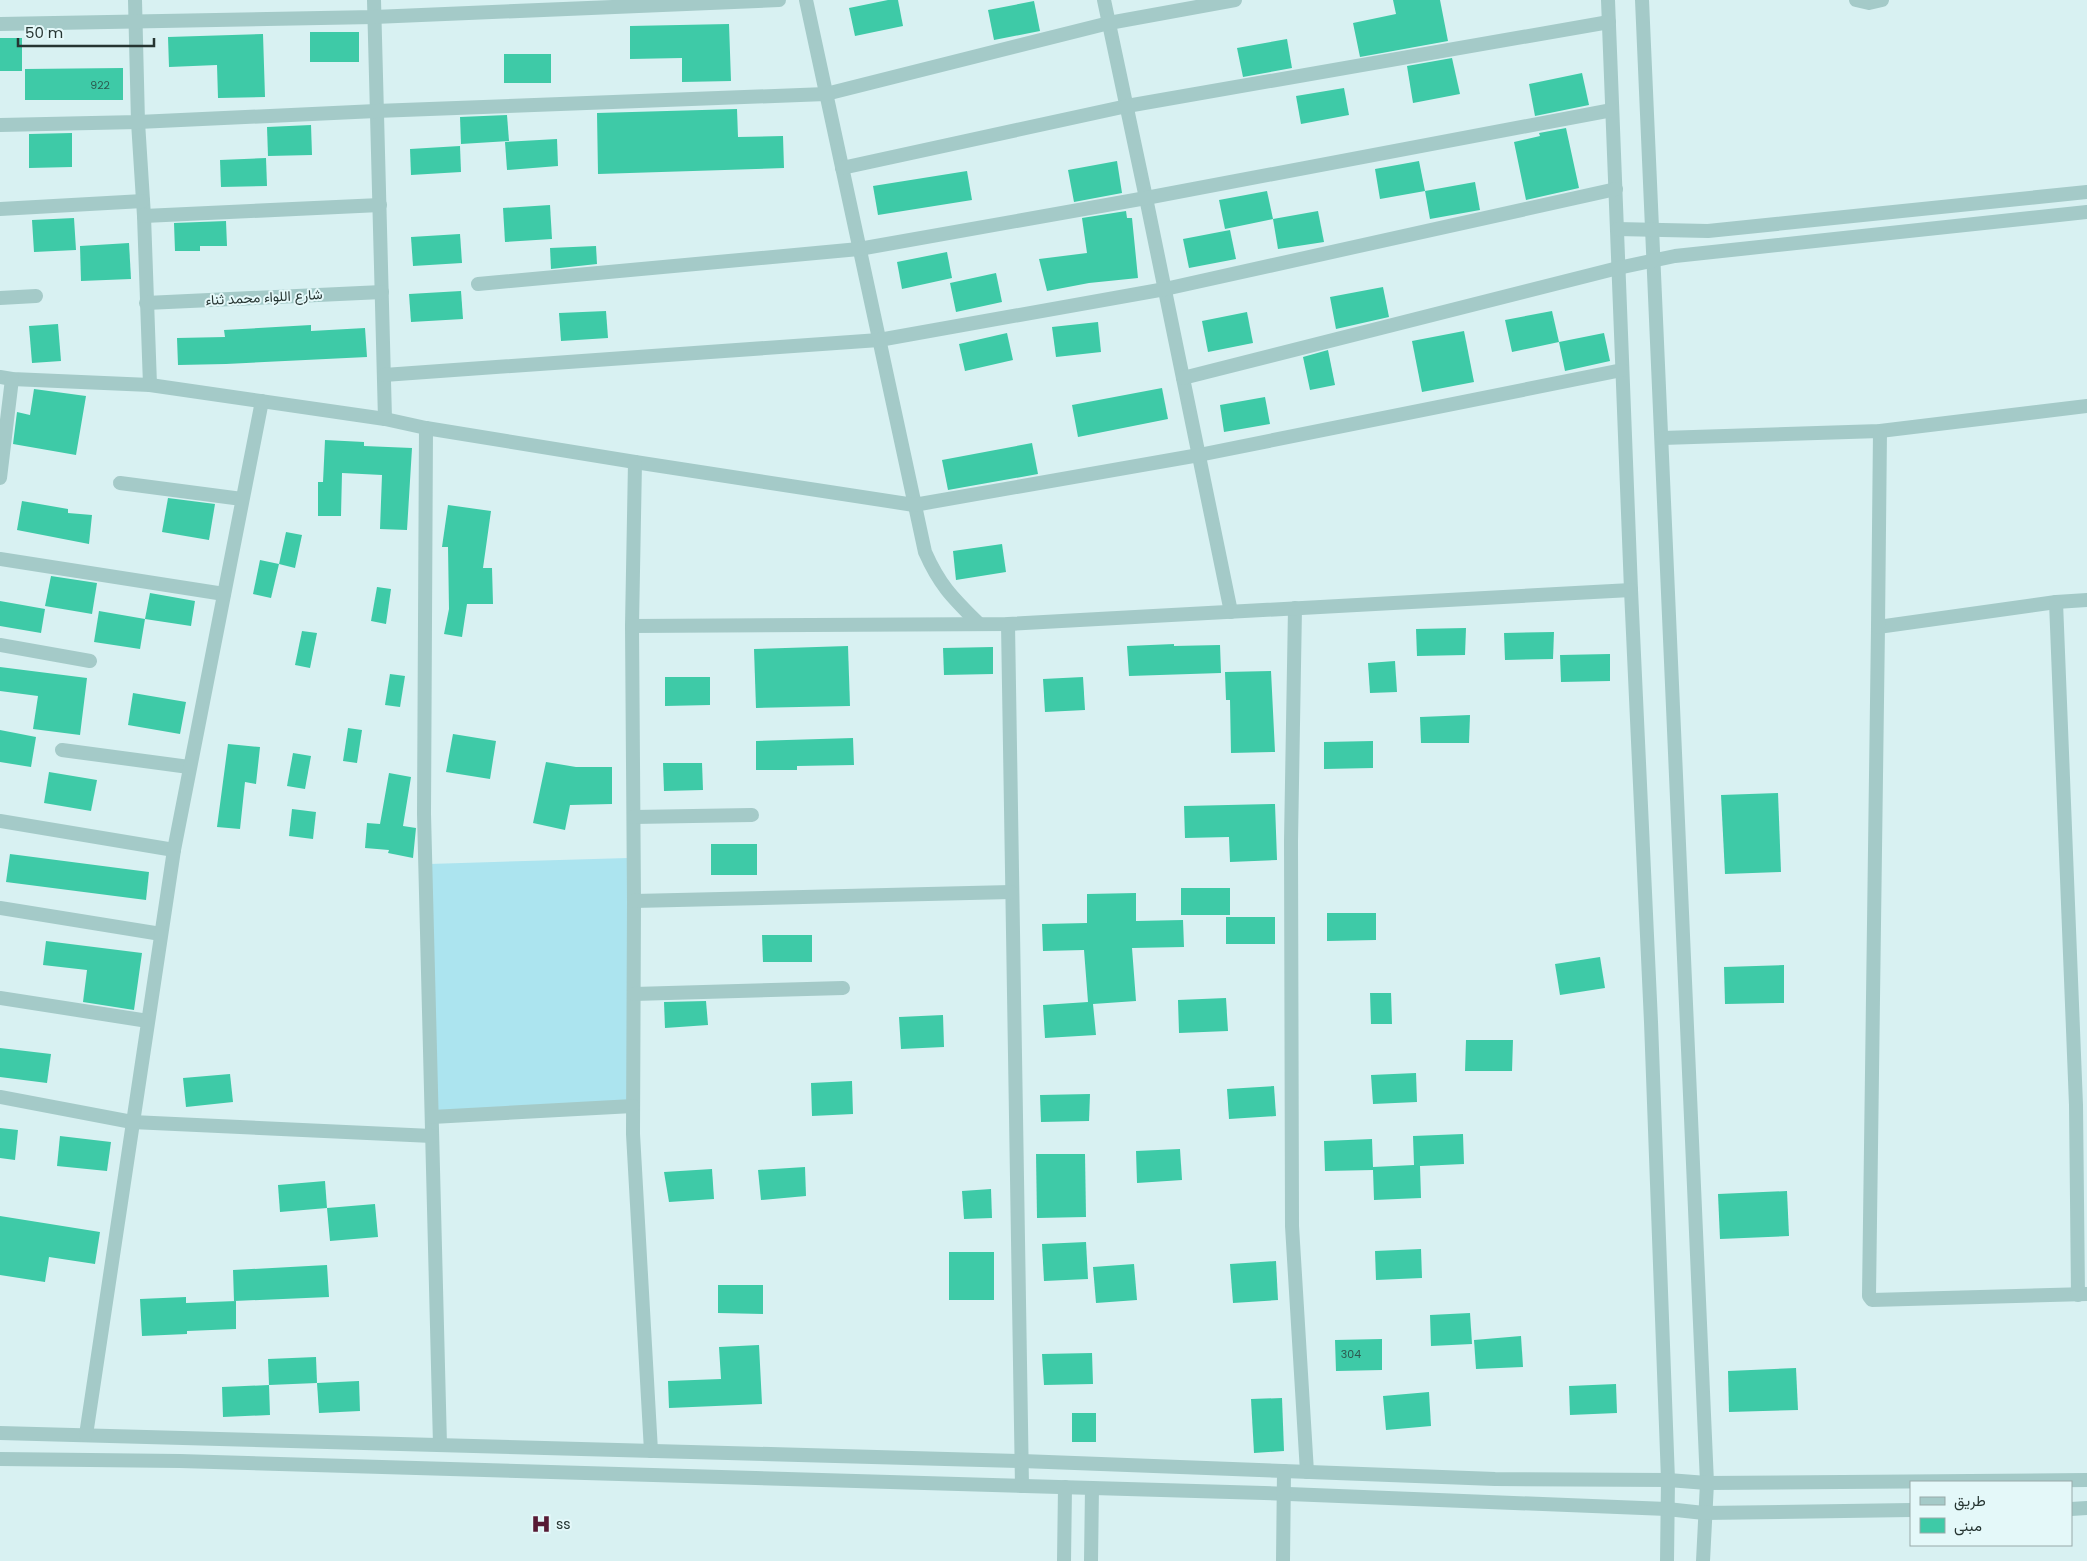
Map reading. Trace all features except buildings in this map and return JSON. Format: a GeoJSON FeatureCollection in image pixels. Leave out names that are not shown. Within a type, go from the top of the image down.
{"type":"FeatureCollection","features":[{"type":"Feature","properties":{"kind":"street"},"geometry":{"type":"LineString","coordinates":[[135,0],[138,122],[144,216],[150,385]]}},
{"type":"Feature","properties":{"kind":"street"},"geometry":{"type":"LineString","coordinates":[[374,0],[386,418]]}},
{"type":"Feature","properties":{"kind":"street"},"geometry":{"type":"LineString","coordinates":[[0,24],[374,17],[779,0]]}},
{"type":"Feature","properties":{"kind":"street"},"geometry":{"type":"LineString","coordinates":[[806,0],[925,552],[939,581],[979,624]]}},
{"type":"Feature","properties":{"kind":"street"},"geometry":{"type":"LineString","coordinates":[[1104,0],[1231,612]]}},
{"type":"Feature","properties":{"kind":"street"},"geometry":{"type":"LineString","coordinates":[[0,125],[138,122],[376,110],[826,94],[1109,23],[1235,0]]}},
{"type":"Feature","properties":{"kind":"street"},"geometry":{"type":"LineString","coordinates":[[1608,0],[1631,590],[1651,1022],[1668,1480],[1668,1561]]}},
{"type":"Feature","properties":{"kind":"street"},"geometry":{"type":"LineString","coordinates":[[1642,0],[1707,1483],[1703,1561]]}},
{"type":"Feature","properties":{"kind":"street"},"geometry":{"type":"LineString","coordinates":[[1856,0],[1869,3],[1882,0]]}},
{"type":"Feature","properties":{"kind":"street"},"geometry":{"type":"LineString","coordinates":[[842,168],[1127,106],[1609,22]]}},
{"type":"Feature","properties":{"kind":"street"},"geometry":{"type":"LineString","coordinates":[[478,284],[859,249],[1146,198],[1612,110]]}},
{"type":"Feature","properties":{"kind":"street"},"geometry":{"type":"LineString","coordinates":[[384,375],[879,340],[1165,289],[1616,190]]}},
{"type":"Feature","properties":{"kind":"street"},"geometry":{"type":"LineString","coordinates":[[1618,230],[1708,230],[2087,192]]}},
{"type":"Feature","properties":{"kind":"street"},"geometry":{"type":"LineString","coordinates":[[0,209],[143,201]]}},
{"type":"Feature","properties":{"kind":"street"},"geometry":{"type":"LineString","coordinates":[[144,216],[380,205]]}},
{"type":"Feature","properties":{"kind":"street"},"geometry":{"type":"LineString","coordinates":[[1183,378],[1654,260],[1708,252],[2087,212]]}},
{"type":"Feature","properties":{"kind":"street","name":"شارع اللواء محمد ثناء"},"geometry":{"type":"LineString","coordinates":[[146,302],[382,292]]}},
{"type":"Feature","properties":{"kind":"street"},"geometry":{"type":"LineString","coordinates":[[0,298],[36,296]]}},
{"type":"Feature","properties":{"kind":"street"},"geometry":{"type":"LineString","coordinates":[[0,472],[6,378],[150,385],[386,418],[426,428],[914,505],[1199,455],[1622,370]]}},
{"type":"Feature","properties":{"kind":"street"},"geometry":{"type":"LineString","coordinates":[[86,1435],[174,850],[262,401]]}},
{"type":"Feature","properties":{"kind":"street"},"geometry":{"type":"LineString","coordinates":[[1662,438],[1880,431],[2087,406]]}},
{"type":"Feature","properties":{"kind":"street"},"geometry":{"type":"LineString","coordinates":[[426,428],[424,814],[440,1445]]}},
{"type":"Feature","properties":{"kind":"street"},"geometry":{"type":"LineString","coordinates":[[1880,431],[1869,1298],[1874,1300],[2083,1294],[2081,1105],[2056,602]]}},
{"type":"Feature","properties":{"kind":"street"},"geometry":{"type":"LineString","coordinates":[[635,462],[632,626],[634,1189],[651,1451]]}},
{"type":"Feature","properties":{"kind":"street"},"geometry":{"type":"LineString","coordinates":[[120,484],[242,499]]}},
{"type":"Feature","properties":{"kind":"street"},"geometry":{"type":"LineString","coordinates":[[0,560],[224,594]]}},
{"type":"Feature","properties":{"kind":"street"},"geometry":{"type":"LineString","coordinates":[[632,626],[1008,624],[1631,590]]}},
{"type":"Feature","properties":{"kind":"street"},"geometry":{"type":"LineString","coordinates":[[1878,627],[2056,602],[2087,600]]}},
{"type":"Feature","properties":{"kind":"street"},"geometry":{"type":"LineString","coordinates":[[1295,608],[1291,841],[1292,1226],[1307,1472]]}},
{"type":"Feature","properties":{"kind":"street"},"geometry":{"type":"LineString","coordinates":[[1008,624],[1022,1486]]}},
{"type":"Feature","properties":{"kind":"street"},"geometry":{"type":"LineString","coordinates":[[0,645],[90,661]]}},
{"type":"Feature","properties":{"kind":"street"},"geometry":{"type":"LineString","coordinates":[[62,750],[189,767]]}},
{"type":"Feature","properties":{"kind":"street"},"geometry":{"type":"LineString","coordinates":[[634,817],[752,815]]}},
{"type":"Feature","properties":{"kind":"street"},"geometry":{"type":"LineString","coordinates":[[0,821],[174,850]]}},
{"type":"Feature","properties":{"kind":"street"},"geometry":{"type":"LineString","coordinates":[[634,901],[1011,892]]}},
{"type":"Feature","properties":{"kind":"street"},"geometry":{"type":"LineString","coordinates":[[0,908],[161,934]]}},
{"type":"Feature","properties":{"kind":"street"},"geometry":{"type":"LineString","coordinates":[[634,994],[843,988]]}},
{"type":"Feature","properties":{"kind":"street"},"geometry":{"type":"LineString","coordinates":[[0,998],[148,1021]]}},
{"type":"Feature","properties":{"kind":"street"},"geometry":{"type":"LineString","coordinates":[[0,1097],[132,1122],[432,1136]]}},
{"type":"Feature","properties":{"kind":"street"},"geometry":{"type":"LineString","coordinates":[[432,1117],[633,1106]]}},
{"type":"Feature","properties":{"kind":"street"},"geometry":{"type":"LineString","coordinates":[[0,1433],[1022,1461],[1495,1479],[1668,1480],[1707,1483],[1910,1481]]}},
{"type":"Feature","properties":{"kind":"street"},"geometry":{"type":"LineString","coordinates":[[0,1459],[190,1462],[1065,1487],[1667,1509],[1704,1513],[1910,1510]]}},
{"type":"Feature","properties":{"kind":"street"},"geometry":{"type":"LineString","coordinates":[[1283,1561],[1284,1471]]}},
{"type":"Feature","properties":{"kind":"street"},"geometry":{"type":"LineString","coordinates":[[1960,1481],[2087,1480]]}},
{"type":"Feature","properties":{"kind":"street"},"geometry":{"type":"LineString","coordinates":[[1064,1561],[1065,1487]]}},
{"type":"Feature","properties":{"kind":"street"},"geometry":{"type":"LineString","coordinates":[[1091,1561],[1092,1488]]}},
{"type":"Feature","properties":{"kind":"street"},"geometry":{"type":"LineString","coordinates":[[2072,1509],[2087,1508]]}},
{"type":"Feature","properties":{"kind":"sand"},"geometry":{"type":"Polygon","coordinates":[[[628,858],[632,1106],[432,1117],[429,864],[628,858]]]}},
{"type":"Feature","properties":{"kind":"place","name":"ss"},"geometry":{"type":"Point","coordinates":[541,1524]}}]}
